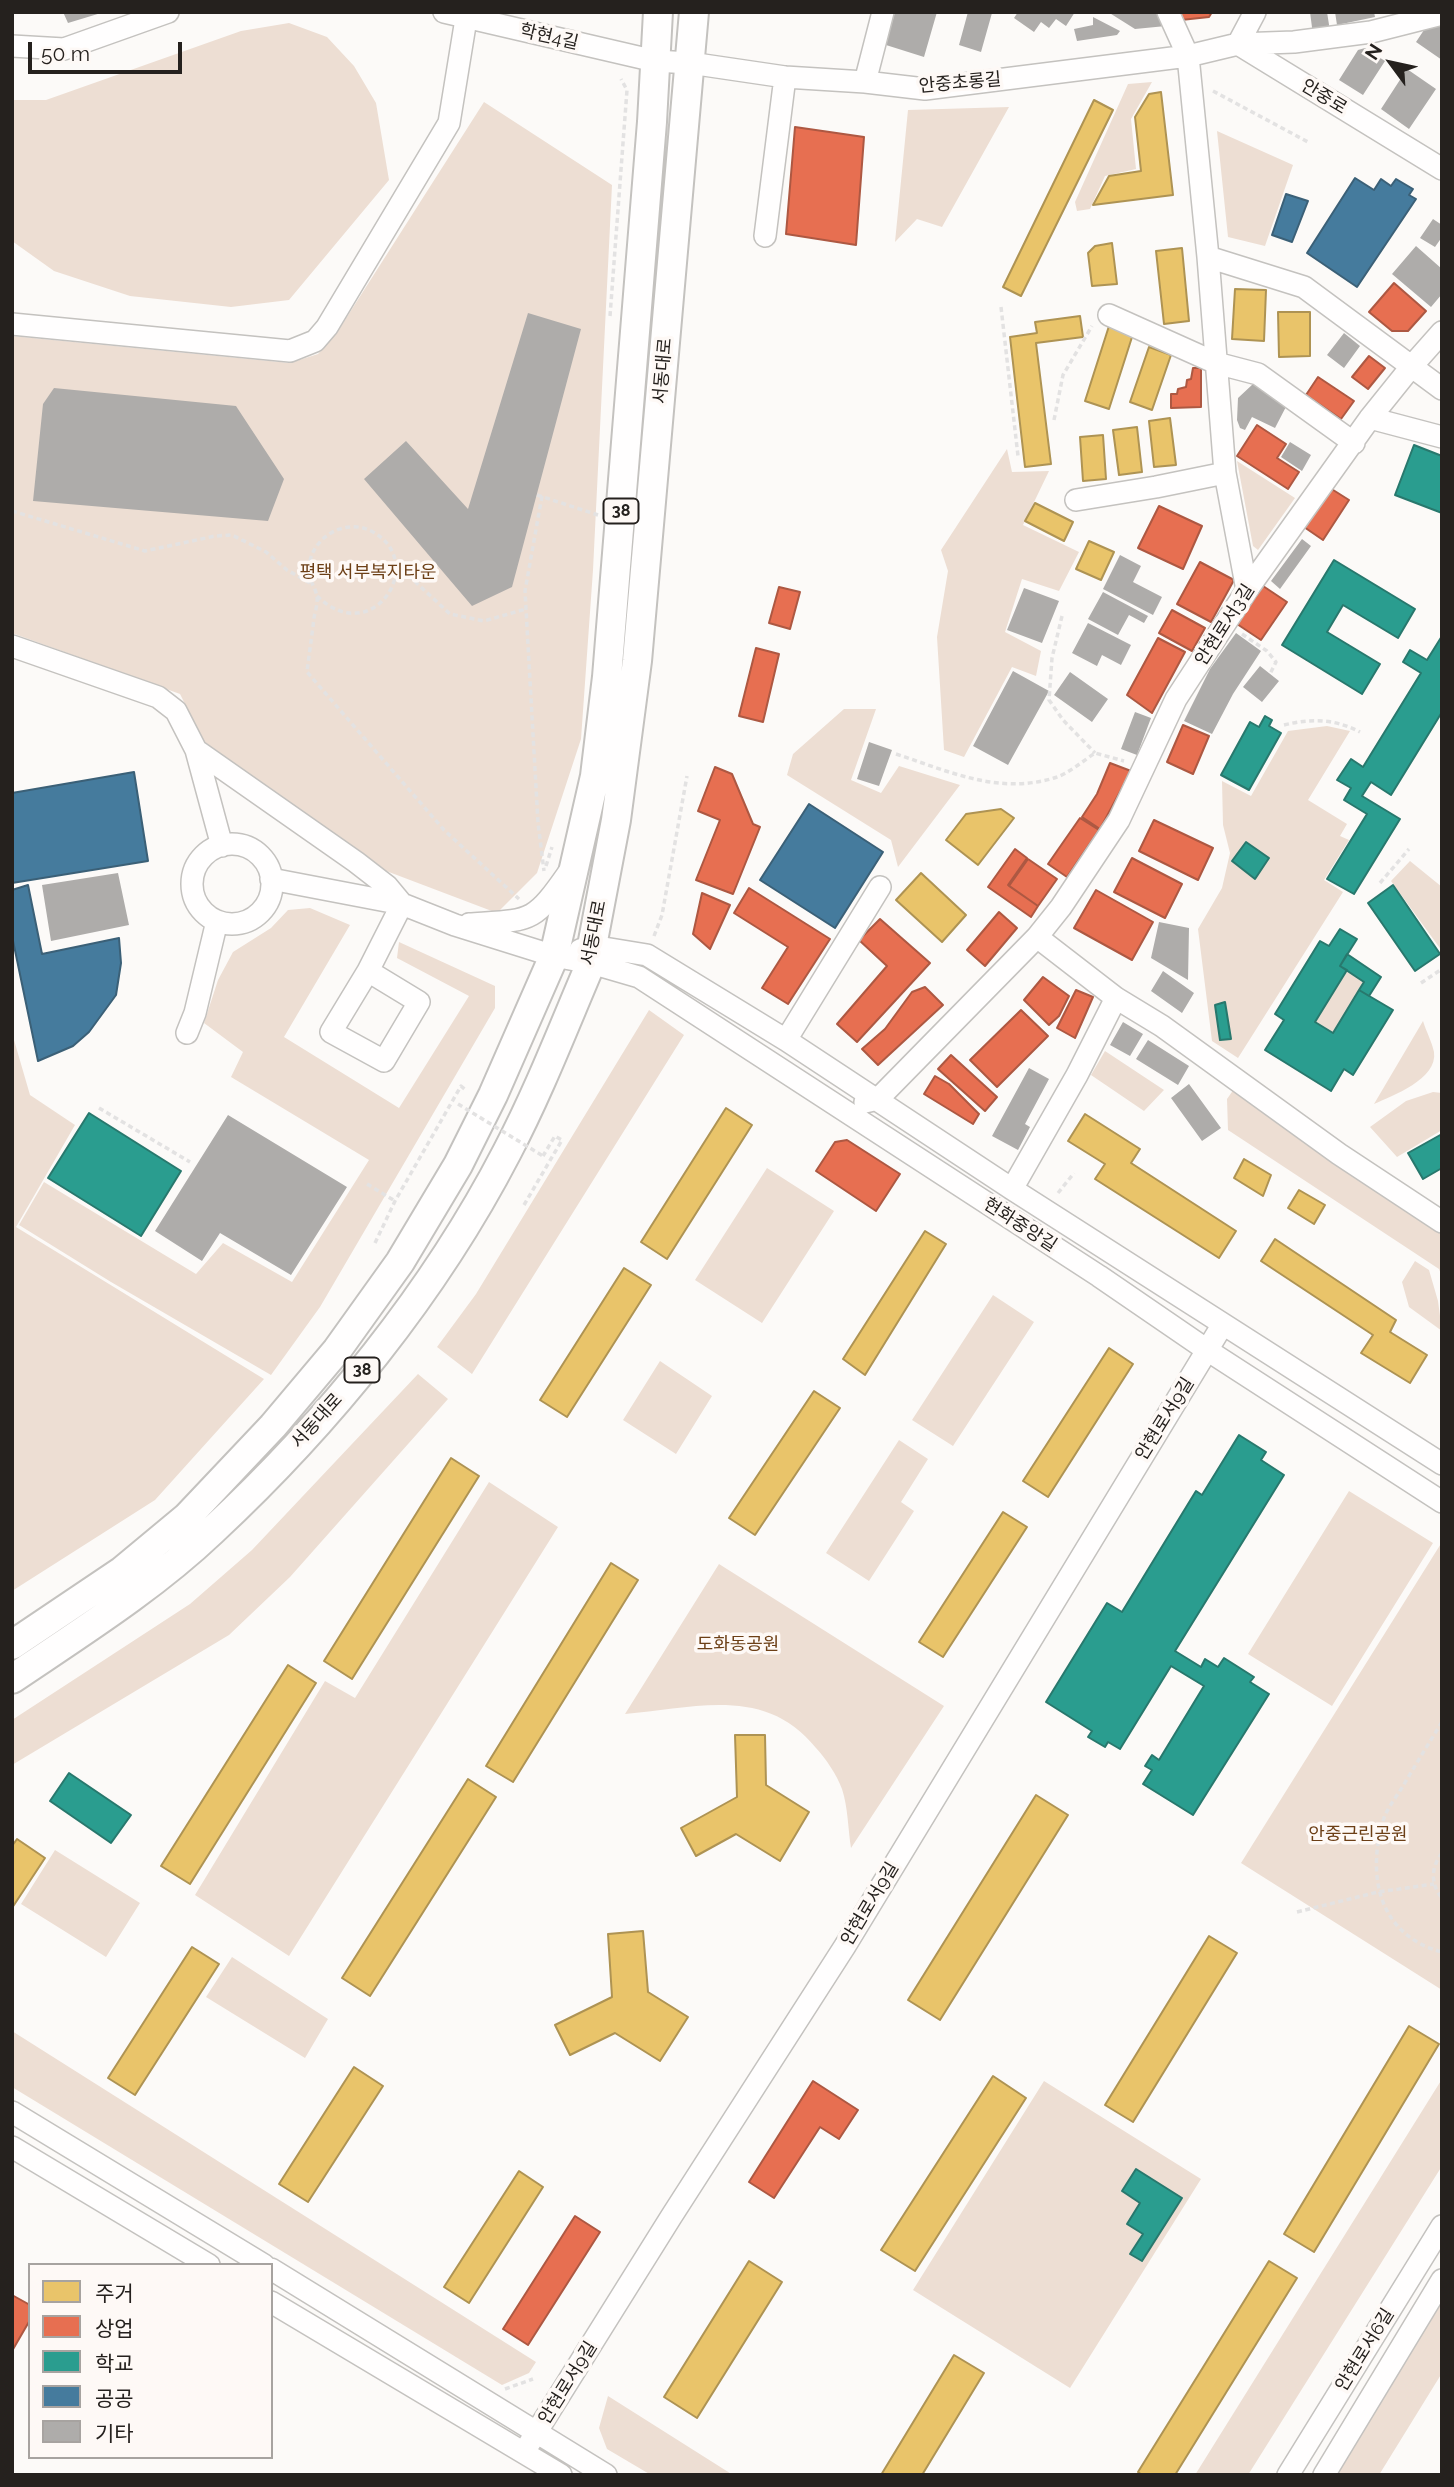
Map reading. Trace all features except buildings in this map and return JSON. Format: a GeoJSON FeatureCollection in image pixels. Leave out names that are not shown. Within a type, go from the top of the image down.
{"type":"FeatureCollection","features":[{"type":"Feature","properties":{"kind":"main road","name":"서동대로"},"geometry":{"type":"LineString","coordinates":[[12,1645],[122,1571],[187,1517],[273,1426],[337,1350],[400,1262],[458,1165],[493,1095],[554,956],[595,776],[607,677],[658,12]]}},
{"type":"Feature","properties":{"kind":"main road","name":"서동대로"},"geometry":{"type":"LineString","coordinates":[[12,1679],[145,1587],[211,1532],[333,1405],[373,1357],[441,1265],[506,1154],[540,1086],[592,955],[616,820],[637,661],[655,476],[694,12]]}},
{"type":"Feature","properties":{"kind":"street"},"geometry":{"type":"LineString","coordinates":[[12,46],[64,49],[167,12]]}},
{"type":"Feature","properties":{"kind":"street","name":"학현4길"},"geometry":{"type":"LineString","coordinates":[[444,12],[655,61],[690,63]]}},
{"type":"Feature","properties":{"kind":"street"},"geometry":{"type":"LineString","coordinates":[[865,82],[883,12]]}},
{"type":"Feature","properties":{"kind":"street"},"geometry":{"type":"LineString","coordinates":[[1168,12],[1188,56],[1208,257],[1225,472],[1247,590]]}},
{"type":"Feature","properties":{"kind":"street"},"geometry":{"type":"LineString","coordinates":[[1238,44],[1255,12]]}},
{"type":"Feature","properties":{"kind":"street","name":"안중초롱길"},"geometry":{"type":"LineString","coordinates":[[690,63],[785,77],[925,89],[1188,56],[1238,44],[1294,42],[1371,32],[1442,14]]}},
{"type":"Feature","properties":{"kind":"street"},"geometry":{"type":"LineString","coordinates":[[12,324],[290,351],[315,341],[327,327],[449,123],[466,19]]}},
{"type":"Feature","properties":{"kind":"street","name":"안중로"},"geometry":{"type":"LineString","coordinates":[[1238,44],[1442,169]]}},
{"type":"Feature","properties":{"kind":"street"},"geometry":{"type":"LineString","coordinates":[[765,236],[785,77]]}},
{"type":"Feature","properties":{"kind":"street"},"geometry":{"type":"LineString","coordinates":[[1208,257],[1304,287],[1442,389]]}},
{"type":"Feature","properties":{"kind":"street"},"geometry":{"type":"LineString","coordinates":[[1101,320],[1216,363],[1258,374],[1354,443]]}},
{"type":"Feature","properties":{"kind":"street","name":"안현로서3길"},"geometry":{"type":"LineString","coordinates":[[878,1099],[1037,937],[1061,907],[1119,820],[1146,768],[1176,699],[1247,590],[1370,418],[1442,332]]}},
{"type":"Feature","properties":{"kind":"street"},"geometry":{"type":"LineString","coordinates":[[1370,418],[1442,437]]}},
{"type":"Feature","properties":{"kind":"street"},"geometry":{"type":"LineString","coordinates":[[1076,500],[1225,472]]}},
{"type":"Feature","properties":{"kind":"street"},"geometry":{"type":"LineString","coordinates":[[12,646],[158,697],[176,710],[196,750],[222,846]]}},
{"type":"Feature","properties":{"kind":"street"},"geometry":{"type":"LineString","coordinates":[[196,750],[356,862],[387,886],[401,904]]}},
{"type":"Feature","properties":{"kind":"street"},"geometry":{"type":"LineString","coordinates":[[230,844],[244,846],[256,852],[265,862],[271,879],[269,899],[263,910],[242,923],[217,921],[198,905],[194,893],[193,879],[197,866],[205,855],[230,844]]}},
{"type":"Feature","properties":{"kind":"street"},"geometry":{"type":"LineString","coordinates":[[455,926],[516,921],[532,917],[548,901],[576,861]]}},
{"type":"Feature","properties":{"kind":"street"},"geometry":{"type":"LineString","coordinates":[[271,879],[401,904],[455,926],[554,956],[647,955],[786,1040],[1012,1189],[1442,1464]]}},
{"type":"Feature","properties":{"kind":"street"},"geometry":{"type":"LineString","coordinates":[[786,1040],[880,887]]}},
{"type":"Feature","properties":{"kind":"street"},"geometry":{"type":"LineString","coordinates":[[368,971],[401,904]]}},
{"type":"Feature","properties":{"kind":"street"},"geometry":{"type":"LineString","coordinates":[[187,1033],[195,1013],[217,921]]}},
{"type":"Feature","properties":{"kind":"street"},"geometry":{"type":"LineString","coordinates":[[1037,937],[1116,998],[1162,1026],[1339,1154],[1442,1222]]}},
{"type":"Feature","properties":{"kind":"street","name":"현화중앙길"},"geometry":{"type":"LineString","coordinates":[[592,955],[639,977],[843,1108],[1207,1350],[1442,1502]]}},
{"type":"Feature","properties":{"kind":"street"},"geometry":{"type":"LineString","coordinates":[[1012,1189],[1077,1075],[1116,998]]}},
{"type":"Feature","properties":{"kind":"street"},"geometry":{"type":"LineString","coordinates":[[843,1108],[878,1099]]}},
{"type":"Feature","properties":{"kind":"street","name":"안현로서9길"},"geometry":{"type":"LineString","coordinates":[[524,2452],[845,1945],[1223,1324]]}},
{"type":"Feature","properties":{"kind":"street"},"geometry":{"type":"LineString","coordinates":[[12,2112],[261,2263]]}},
{"type":"Feature","properties":{"kind":"street"},"geometry":{"type":"LineString","coordinates":[[12,2147],[206,2263]]}},
{"type":"Feature","properties":{"kind":"street","name":"안현로서6길"},"geometry":{"type":"LineString","coordinates":[[1288,2475],[1442,2225]]}},
{"type":"Feature","properties":{"kind":"street"},"geometry":{"type":"LineString","coordinates":[[273,2270],[606,2475]]}},
{"type":"Feature","properties":{"kind":"street","name":"안현로서6길"},"geometry":{"type":"LineString","coordinates":[[1324,2475],[1442,2280]]}},
{"type":"Feature","properties":{"kind":"street"},"geometry":{"type":"LineString","coordinates":[[273,2303],[561,2475]]}},
{"type":"Feature","properties":{"kind":"path"},"geometry":{"type":"LineString","coordinates":[[1191,85],[1222,94],[1308,142]]}},
{"type":"Feature","properties":{"kind":"path"},"geometry":{"type":"LineString","coordinates":[[1001,307],[1018,456]]}},
{"type":"Feature","properties":{"kind":"path"},"geometry":{"type":"LineString","coordinates":[[1054,420],[1063,375],[1101,320]]}},
{"type":"Feature","properties":{"kind":"path"},"geometry":{"type":"LineString","coordinates":[[544,872],[538,823],[525,591],[540,496],[604,517]]}},
{"type":"Feature","properties":{"kind":"path"},"geometry":{"type":"LineString","coordinates":[[12,511],[145,551],[232,535],[266,552],[287,570],[311,584]]}},
{"type":"Feature","properties":{"kind":"path"},"geometry":{"type":"LineString","coordinates":[[343,527],[371,530],[383,538],[392,550],[396,578],[391,592],[382,603],[369,611],[341,613],[328,607],[317,596],[311,584],[309,569],[312,555],[324,537],[343,527]]}},
{"type":"Feature","properties":{"kind":"path"},"geometry":{"type":"LineString","coordinates":[[396,564],[450,614],[484,621],[526,608]]}},
{"type":"Feature","properties":{"kind":"path"},"geometry":{"type":"LineString","coordinates":[[317,596],[307,672],[444,830],[521,901]]}},
{"type":"Feature","properties":{"kind":"path"},"geometry":{"type":"LineString","coordinates":[[1062,616],[1052,657],[1049,700],[1063,720],[1095,752],[1146,768]]}},
{"type":"Feature","properties":{"kind":"path"},"geometry":{"type":"LineString","coordinates":[[1226,622],[1267,651],[1276,662],[1270,674]]}},
{"type":"Feature","properties":{"kind":"path"},"geometry":{"type":"LineString","coordinates":[[1284,725],[1328,721],[1341,723],[1360,732]]}},
{"type":"Feature","properties":{"kind":"path"},"geometry":{"type":"LineString","coordinates":[[896,754],[972,779],[1006,786],[1055,778],[1095,752]]}},
{"type":"Feature","properties":{"kind":"path"},"geometry":{"type":"LineString","coordinates":[[647,955],[662,915],[687,776]]}},
{"type":"Feature","properties":{"kind":"path"},"geometry":{"type":"LineString","coordinates":[[1380,883],[1409,849]]}},
{"type":"Feature","properties":{"kind":"path"},"geometry":{"type":"LineString","coordinates":[[1421,984],[1442,969]]}},
{"type":"Feature","properties":{"kind":"path"},"geometry":{"type":"LineString","coordinates":[[375,1242],[460,1086],[467,1091],[458,1104],[543,1156],[555,1136],[562,1140],[524,1205]]}},
{"type":"Feature","properties":{"kind":"path"},"geometry":{"type":"LineString","coordinates":[[99,1108],[190,1162]]}},
{"type":"Feature","properties":{"kind":"path"},"geometry":{"type":"LineString","coordinates":[[1044,1209],[1074,1173]]}},
{"type":"Feature","properties":{"kind":"path"},"geometry":{"type":"LineString","coordinates":[[368,1184],[395,1201]]}},
{"type":"Feature","properties":{"kind":"path"},"geometry":{"type":"LineString","coordinates":[[1442,1722],[1385,1816],[1377,1851],[1378,1892],[1394,1923],[1412,1939],[1442,1952]]}},
{"type":"Feature","properties":{"kind":"path"},"geometry":{"type":"LineString","coordinates":[[1442,1853],[1435,1863],[1434,1884],[1442,1898]]}},
{"type":"Feature","properties":{"kind":"path"},"geometry":{"type":"LineString","coordinates":[[1297,1912],[1378,1892],[1434,1884]]}},
{"type":"Feature","properties":{"kind":"green space"},"geometry":{"type":"Polygon","coordinates":[[[289,23],[327,37],[354,66],[376,103],[389,180],[289,300],[231,307],[130,296],[54,271],[12,241],[12,100],[46,100],[241,31],[289,23]]]}},
{"type":"Feature","properties":{"kind":"green space"},"geometry":{"type":"Polygon","coordinates":[[[1152,82],[1131,119],[1136,169],[1105,176],[1090,209],[1077,211],[1075,202],[1128,84],[1152,82]]]}},
{"type":"Feature","properties":{"kind":"green space","name":"평택 서부복지타운"},"geometry":{"type":"Polygon","coordinates":[[[484,102],[612,185],[593,570],[581,739],[537,873],[497,913],[381,869],[207,748],[180,694],[12,633],[12,336],[290,363],[318,354],[336,334],[484,102]]]}},
{"type":"Feature","properties":{"kind":"green space"},"geometry":{"type":"Polygon","coordinates":[[[1009,107],[942,227],[917,219],[895,242],[908,110],[1009,107]]]}},
{"type":"Feature","properties":{"kind":"green space"},"geometry":{"type":"Polygon","coordinates":[[[1217,131],[1293,165],[1265,246],[1228,237],[1217,131]]]}},
{"type":"Feature","properties":{"kind":"green space"},"geometry":{"type":"Polygon","coordinates":[[[1007,449],[1012,472],[1049,471],[1023,525],[1079,552],[1059,591],[1022,579],[1005,632],[1041,651],[1036,676],[1012,667],[964,757],[944,750],[937,637],[948,571],[941,550],[1007,449]]]}},
{"type":"Feature","properties":{"kind":"green space"},"geometry":{"type":"Polygon","coordinates":[[[1237,461],[1295,498],[1258,550],[1253,546],[1237,461]]]}},
{"type":"Feature","properties":{"kind":"green space"},"geometry":{"type":"Polygon","coordinates":[[[844,709],[876,709],[851,780],[881,793],[899,766],[960,785],[898,867],[891,840],[787,775],[793,754],[844,709]]]}},
{"type":"Feature","properties":{"kind":"green space"},"geometry":{"type":"Polygon","coordinates":[[[1327,726],[1350,731],[1308,800],[1347,824],[1340,836],[1349,840],[1324,880],[1343,892],[1238,1058],[1212,1041],[1198,929],[1222,888],[1230,853],[1223,825],[1222,781],[1251,796],[1288,731],[1327,726]]]}},
{"type":"Feature","properties":{"kind":"green space"},"geometry":{"type":"Polygon","coordinates":[[[1410,861],[1442,887],[1442,951],[1391,881],[1410,861]]]}},
{"type":"Feature","properties":{"kind":"green space"},"geometry":{"type":"Polygon","coordinates":[[[310,908],[350,925],[284,1037],[399,1108],[469,996],[397,958],[399,942],[495,986],[495,1008],[320,1307],[271,1375],[19,1225],[44,1182],[196,1274],[223,1243],[292,1282],[369,1160],[231,1077],[243,1052],[204,1023],[218,980],[233,952],[271,928],[288,910],[310,908]]]}},
{"type":"Feature","properties":{"kind":"green space"},"geometry":{"type":"Polygon","coordinates":[[[1347,970],[1364,982],[1333,1033],[1315,1022],[1347,970]]]}},
{"type":"Feature","properties":{"kind":"green space"},"geometry":{"type":"Polygon","coordinates":[[[649,1010],[684,1035],[472,1374],[437,1347],[476,1294],[649,1010]]]}},
{"type":"Feature","properties":{"kind":"green space"},"geometry":{"type":"Polygon","coordinates":[[[1423,1021],[1434,1052],[1429,1070],[1412,1085],[1374,1104],[1423,1021]]]}},
{"type":"Feature","properties":{"kind":"green space"},"geometry":{"type":"Polygon","coordinates":[[[12,1033],[30,1095],[75,1125],[16,1227],[264,1379],[155,1500],[12,1591],[12,1033]]]}},
{"type":"Feature","properties":{"kind":"green space"},"geometry":{"type":"Polygon","coordinates":[[[1105,1051],[1164,1090],[1144,1111],[1091,1075],[1105,1051]]]}},
{"type":"Feature","properties":{"kind":"green space"},"geometry":{"type":"Polygon","coordinates":[[[1234,1089],[1442,1233],[1442,1277],[1439,1269],[1228,1130],[1227,1099],[1234,1089]]]}},
{"type":"Feature","properties":{"kind":"green space"},"geometry":{"type":"Polygon","coordinates":[[[1433,1092],[1442,1093],[1442,1130],[1397,1157],[1370,1127],[1406,1101],[1433,1092]]]}},
{"type":"Feature","properties":{"kind":"green space"},"geometry":{"type":"Polygon","coordinates":[[[767,1168],[834,1211],[762,1323],[695,1280],[767,1168]]]}},
{"type":"Feature","properties":{"kind":"green space"},"geometry":{"type":"Polygon","coordinates":[[[1415,1261],[1429,1270],[1438,1301],[1442,1331],[1409,1307],[1402,1282],[1415,1261]]]}},
{"type":"Feature","properties":{"kind":"green space"},"geometry":{"type":"Polygon","coordinates":[[[993,1295],[1034,1322],[953,1446],[912,1420],[993,1295]]]}},
{"type":"Feature","properties":{"kind":"green space"},"geometry":{"type":"Polygon","coordinates":[[[660,1361],[712,1396],[676,1454],[623,1420],[660,1361]]]}},
{"type":"Feature","properties":{"kind":"green space"},"geometry":{"type":"Polygon","coordinates":[[[418,1374],[448,1399],[290,1577],[229,1635],[12,1765],[12,1720],[190,1604],[252,1550],[418,1374]]]}},
{"type":"Feature","properties":{"kind":"green space"},"geometry":{"type":"Polygon","coordinates":[[[899,1440],[928,1459],[901,1502],[914,1511],[869,1581],[826,1553],[899,1440]]]}},
{"type":"Feature","properties":{"kind":"green space"},"geometry":{"type":"Polygon","coordinates":[[[489,1482],[558,1527],[289,1956],[195,1895],[325,1681],[355,1698],[489,1482]]]}},
{"type":"Feature","properties":{"kind":"green space"},"geometry":{"type":"Polygon","coordinates":[[[1349,1491],[1433,1543],[1332,1706],[1248,1654],[1349,1491]]]}},
{"type":"Feature","properties":{"kind":"green space","name":"안중근린공원"},"geometry":{"type":"Polygon","coordinates":[[[1442,1542],[1442,1990],[1241,1863],[1442,1542]]]}},
{"type":"Feature","properties":{"kind":"green space","name":"도화동공원"},"geometry":{"type":"Polygon","coordinates":[[[719,1564],[944,1706],[851,1848],[844,1796],[834,1773],[820,1752],[796,1728],[775,1715],[728,1705],[625,1714],[719,1564]]]}},
{"type":"Feature","properties":{"kind":"green space"},"geometry":{"type":"Polygon","coordinates":[[[55,1850],[140,1903],[106,1957],[21,1904],[55,1850]]]}},
{"type":"Feature","properties":{"kind":"green space"},"geometry":{"type":"Polygon","coordinates":[[[232,1957],[328,2019],[305,2058],[206,1997],[232,1957]]]}},
{"type":"Feature","properties":{"kind":"green space"},"geometry":{"type":"Polygon","coordinates":[[[12,2031],[536,2362],[529,2373],[502,2385],[12,2087],[12,2031]]]}},
{"type":"Feature","properties":{"kind":"green space"},"geometry":{"type":"Polygon","coordinates":[[[1442,2079],[1442,2166],[1248,2475],[1195,2475],[1442,2079]]]}},
{"type":"Feature","properties":{"kind":"green space"},"geometry":{"type":"Polygon","coordinates":[[[1044,2081],[1201,2179],[1070,2388],[913,2290],[1044,2081]]]}},
{"type":"Feature","properties":{"kind":"green space"},"geometry":{"type":"Polygon","coordinates":[[[1442,2302],[1442,2373],[1379,2475],[1337,2475],[1442,2302]]]}},
{"type":"Feature","properties":{"kind":"green space"},"geometry":{"type":"Polygon","coordinates":[[[608,2396],[733,2475],[651,2475],[607,2449],[599,2428],[608,2396]]]}}]}
